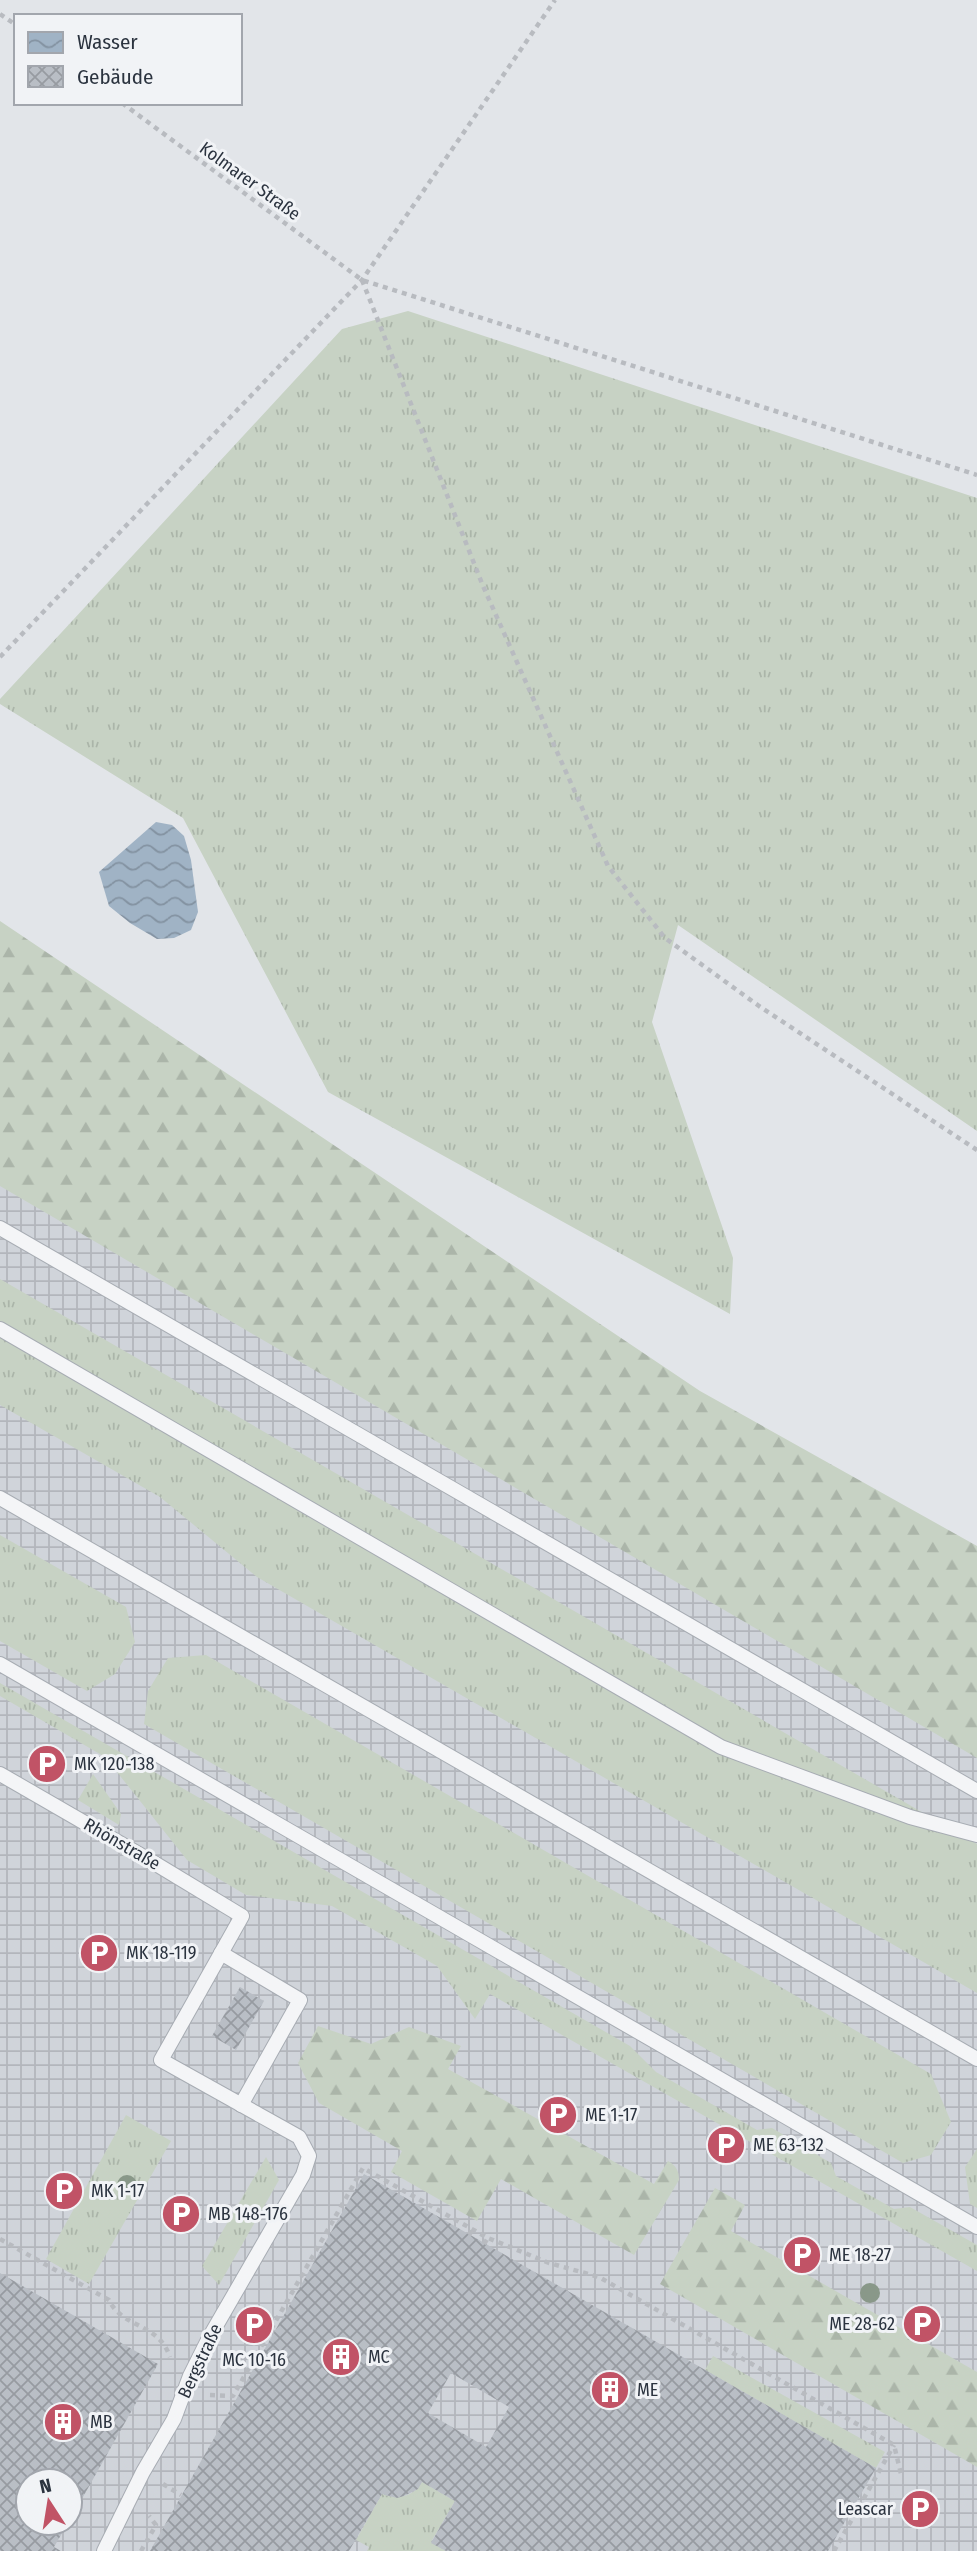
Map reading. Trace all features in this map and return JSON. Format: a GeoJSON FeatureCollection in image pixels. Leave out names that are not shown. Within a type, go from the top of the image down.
{"type":"FeatureCollection","features":[{"type":"Feature","properties":{"kind":"lane"},"geometry":{"type":"LineString","coordinates":[[0,1228],[977,1791]]}},
{"type":"Feature","properties":{"kind":"lane"},"geometry":{"type":"LineString","coordinates":[[0,1329],[721,1747],[910,1818],[977,1835]]}},
{"type":"Feature","properties":{"kind":"lane"},"geometry":{"type":"LineString","coordinates":[[0,1498],[977,2059]]}},
{"type":"Feature","properties":{"kind":"lane"},"geometry":{"type":"LineString","coordinates":[[0,1664],[977,2227]]}},
{"type":"Feature","properties":{"kind":"lane","name":"Rhönstraße"},"geometry":{"type":"LineString","coordinates":[[0,1774],[242,1916],[221,1953]]}},
{"type":"Feature","properties":{"kind":"lane"},"geometry":{"type":"LineString","coordinates":[[221,1953],[300,2000],[241,2105],[161,2060],[221,1953]]}},
{"type":"Feature","properties":{"kind":"lane","name":"Bergstraße"},"geometry":{"type":"LineString","coordinates":[[104,2551],[143,2472],[174,2419],[190,2376],[209,2338],[303,2175],[309,2156],[299,2137],[241,2105]]}},
{"type":"Feature","properties":{"kind":"path"},"geometry":{"type":"LineString","coordinates":[[0,657],[362,280],[555,0]]}},
{"type":"Feature","properties":{"kind":"path","name":"Kolmarer Straße"},"geometry":{"type":"LineString","coordinates":[[125,105],[362,280]]}},
{"type":"Feature","properties":{"kind":"path"},"geometry":{"type":"LineString","coordinates":[[362,280],[977,475]]}},
{"type":"Feature","properties":{"kind":"path"},"geometry":{"type":"LineString","coordinates":[[362,280],[483,586],[608,866],[665,938],[759,1006],[977,1150]]}},
{"type":"Feature","properties":{"kind":"path"},"geometry":{"type":"LineString","coordinates":[[208,2395],[233,2396],[363,2168],[488,2238],[549,2263],[599,2277],[684,2325],[894,2445],[901,2474]]}},
{"type":"Feature","properties":{"kind":"path"},"geometry":{"type":"LineString","coordinates":[[469,2235],[473,2229]]}},
{"type":"Feature","properties":{"kind":"path"},"geometry":{"type":"LineString","coordinates":[[484,2244],[488,2238]]}},
{"type":"Feature","properties":{"kind":"path"},"geometry":{"type":"LineString","coordinates":[[0,2239],[109,2300],[114,2311],[159,2337],[170,2356],[167,2367]]}},
{"type":"Feature","properties":{"kind":"path"},"geometry":{"type":"LineString","coordinates":[[834,2551],[894,2445]]}},
{"type":"Feature","properties":{"kind":"path"},"geometry":{"type":"LineString","coordinates":[[157,2493],[161,2483]]}},
{"type":"Feature","properties":{"kind":"path"},"geometry":{"type":"LineString","coordinates":[[141,2551],[156,2525],[147,2513]]}},
{"type":"Feature","properties":{"kind":"path"},"geometry":{"type":"LineString","coordinates":[[148,2539],[155,2542]]}},
{"type":"Feature","properties":{"kind":"shaded area"},"geometry":{"type":"Polygon","coordinates":[[[0,1094],[977,1667],[977,2551],[0,2551],[0,1094]]]}},
{"type":"Feature","properties":{"kind":"green space"},"geometry":{"type":"Polygon","coordinates":[[[408,311],[977,498],[977,1131],[678,925],[652,1022],[733,1258],[730,1314],[328,1092],[183,818],[0,704],[0,699],[342,329],[408,311]]]}},
{"type":"Feature","properties":{"kind":"green space"},"geometry":{"type":"Polygon","coordinates":[[[0,921],[700,1391],[977,1546],[977,1758],[0,1186],[0,921]]]}},
{"type":"Feature","properties":{"kind":"green space"},"geometry":{"type":"Polygon","coordinates":[[[0,1279],[977,1844],[977,1993],[257,1577],[160,1497],[0,1405],[0,1279]]]}},
{"type":"Feature","properties":{"kind":"green space"},"geometry":{"type":"Polygon","coordinates":[[[0,1535],[126,1607],[135,1642],[115,1674],[87,1691],[0,1641],[0,1535]]]}},
{"type":"Feature","properties":{"kind":"green space"},"geometry":{"type":"Polygon","coordinates":[[[206,1655],[931,2074],[951,2122],[931,2155],[903,2163],[144,1724],[148,1691],[168,1658],[206,1655]]]}},
{"type":"Feature","properties":{"kind":"green space"},"geometry":{"type":"Polygon","coordinates":[[[0,1683],[630,2046],[656,2072],[757,2130],[772,2128],[831,2163],[836,2176],[894,2209],[910,2207],[977,2245],[977,2271],[490,1994],[475,2019],[437,1966],[332,1906],[246,1895],[187,1860],[105,1757],[0,1696],[0,1683]]]}},
{"type":"Feature","properties":{"kind":"green space"},"geometry":{"type":"Polygon","coordinates":[[[93,1774],[121,1814],[119,1825],[78,1800],[93,1774]]]}},
{"type":"Feature","properties":{"kind":"green space"},"geometry":{"type":"Polygon","coordinates":[[[318,2026],[371,2044],[409,2027],[461,2046],[448,2069],[654,2184],[668,2161],[676,2169],[679,2180],[634,2255],[501,2179],[477,2221],[391,2172],[402,2151],[319,2103],[298,2063],[318,2026]]]}},
{"type":"Feature","properties":{"kind":"green space"},"geometry":{"type":"Polygon","coordinates":[[[126,2115],[171,2141],[89,2284],[46,2259],[126,2115]]]}},
{"type":"Feature","properties":{"kind":"green space"},"geometry":{"type":"Polygon","coordinates":[[[977,2149],[977,2208],[970,2204],[965,2167],[977,2149]]]}},
{"type":"Feature","properties":{"kind":"green space"},"geometry":{"type":"Polygon","coordinates":[[[266,2157],[279,2180],[219,2285],[202,2266],[266,2157]]]}},
{"type":"Feature","properties":{"kind":"green space"},"geometry":{"type":"Polygon","coordinates":[[[715,2188],[745,2205],[731,2231],[977,2372],[977,2467],[660,2284],[715,2188]]]}},
{"type":"Feature","properties":{"kind":"green space"},"geometry":{"type":"Polygon","coordinates":[[[713,2356],[885,2452],[876,2468],[705,2370],[713,2356]]]}},
{"type":"Feature","properties":{"kind":"green space"},"geometry":{"type":"Polygon","coordinates":[[[422,2482],[455,2501],[431,2542],[446,2551],[367,2551],[369,2547],[356,2540],[382,2494],[405,2496],[422,2482]]]}},
{"type":"Feature","properties":{"kind":"water"},"geometry":{"type":"Polygon","coordinates":[[[156,822],[172,825],[184,836],[191,860],[198,912],[191,930],[174,938],[157,939],[130,923],[109,906],[99,872],[156,822]]]}},
{"type":"Feature","properties":{"kind":"building"},"geometry":{"type":"Polygon","coordinates":[[[240,1987],[264,2001],[236,2050],[212,2036],[240,1987]]]}},
{"type":"Feature","properties":{"kind":"building"},"geometry":{"type":"Polygon","coordinates":[[[364,2174],[876,2468],[828,2551],[446,2551],[431,2543],[455,2501],[422,2482],[418,2489],[404,2496],[397,2498],[382,2494],[349,2551],[150,2551],[364,2174]],[[451,2373],[428,2413],[486,2447],[509,2407],[451,2373]]]}},
{"type":"Feature","properties":{"kind":"building","name":"MB"},"geometry":{"type":"Polygon","coordinates":[[[0,2273],[158,2364],[84,2495],[84,2467],[14,2467],[14,2537],[60,2537],[54,2547],[61,2551],[0,2551],[0,2273]]]}},
{"type":"Feature","properties":{"kind":"place","name":"MK 120-138"},"geometry":{"type":"Point","coordinates":[47,1764]}},
{"type":"Feature","properties":{"kind":"place","name":"MK 18-119"},"geometry":{"type":"Point","coordinates":[99,1953]}},
{"type":"Feature","properties":{"kind":"place","name":"ME 1-17"},"geometry":{"type":"Point","coordinates":[558,2115]}},
{"type":"Feature","properties":{"kind":"place","name":"ME 63-132"},"geometry":{"type":"Point","coordinates":[726,2145]}},
{"type":"Feature","properties":{"kind":"place","name":"MK 1-17"},"geometry":{"type":"Point","coordinates":[64,2191]}},
{"type":"Feature","properties":{"kind":"place","name":"MB 148-176"},"geometry":{"type":"Point","coordinates":[181,2214]}},
{"type":"Feature","properties":{"kind":"place","name":"ME 18-27"},"geometry":{"type":"Point","coordinates":[802,2255]}},
{"type":"Feature","properties":{"kind":"place","name":"ME 28-62"},"geometry":{"type":"Point","coordinates":[922,2324]}},
{"type":"Feature","properties":{"kind":"place","name":"MC 10-16"},"geometry":{"type":"Point","coordinates":[254,2325]}},
{"type":"Feature","properties":{"kind":"place","name":"MC"},"geometry":{"type":"Point","coordinates":[341,2357]}},
{"type":"Feature","properties":{"kind":"place","name":"ME"},"geometry":{"type":"Point","coordinates":[610,2390]}},
{"type":"Feature","properties":{"kind":"place","name":"MB"},"geometry":{"type":"Point","coordinates":[63,2422]}},
{"type":"Feature","properties":{"kind":"place","name":"Leascar"},"geometry":{"type":"Point","coordinates":[920,2509]}}]}
